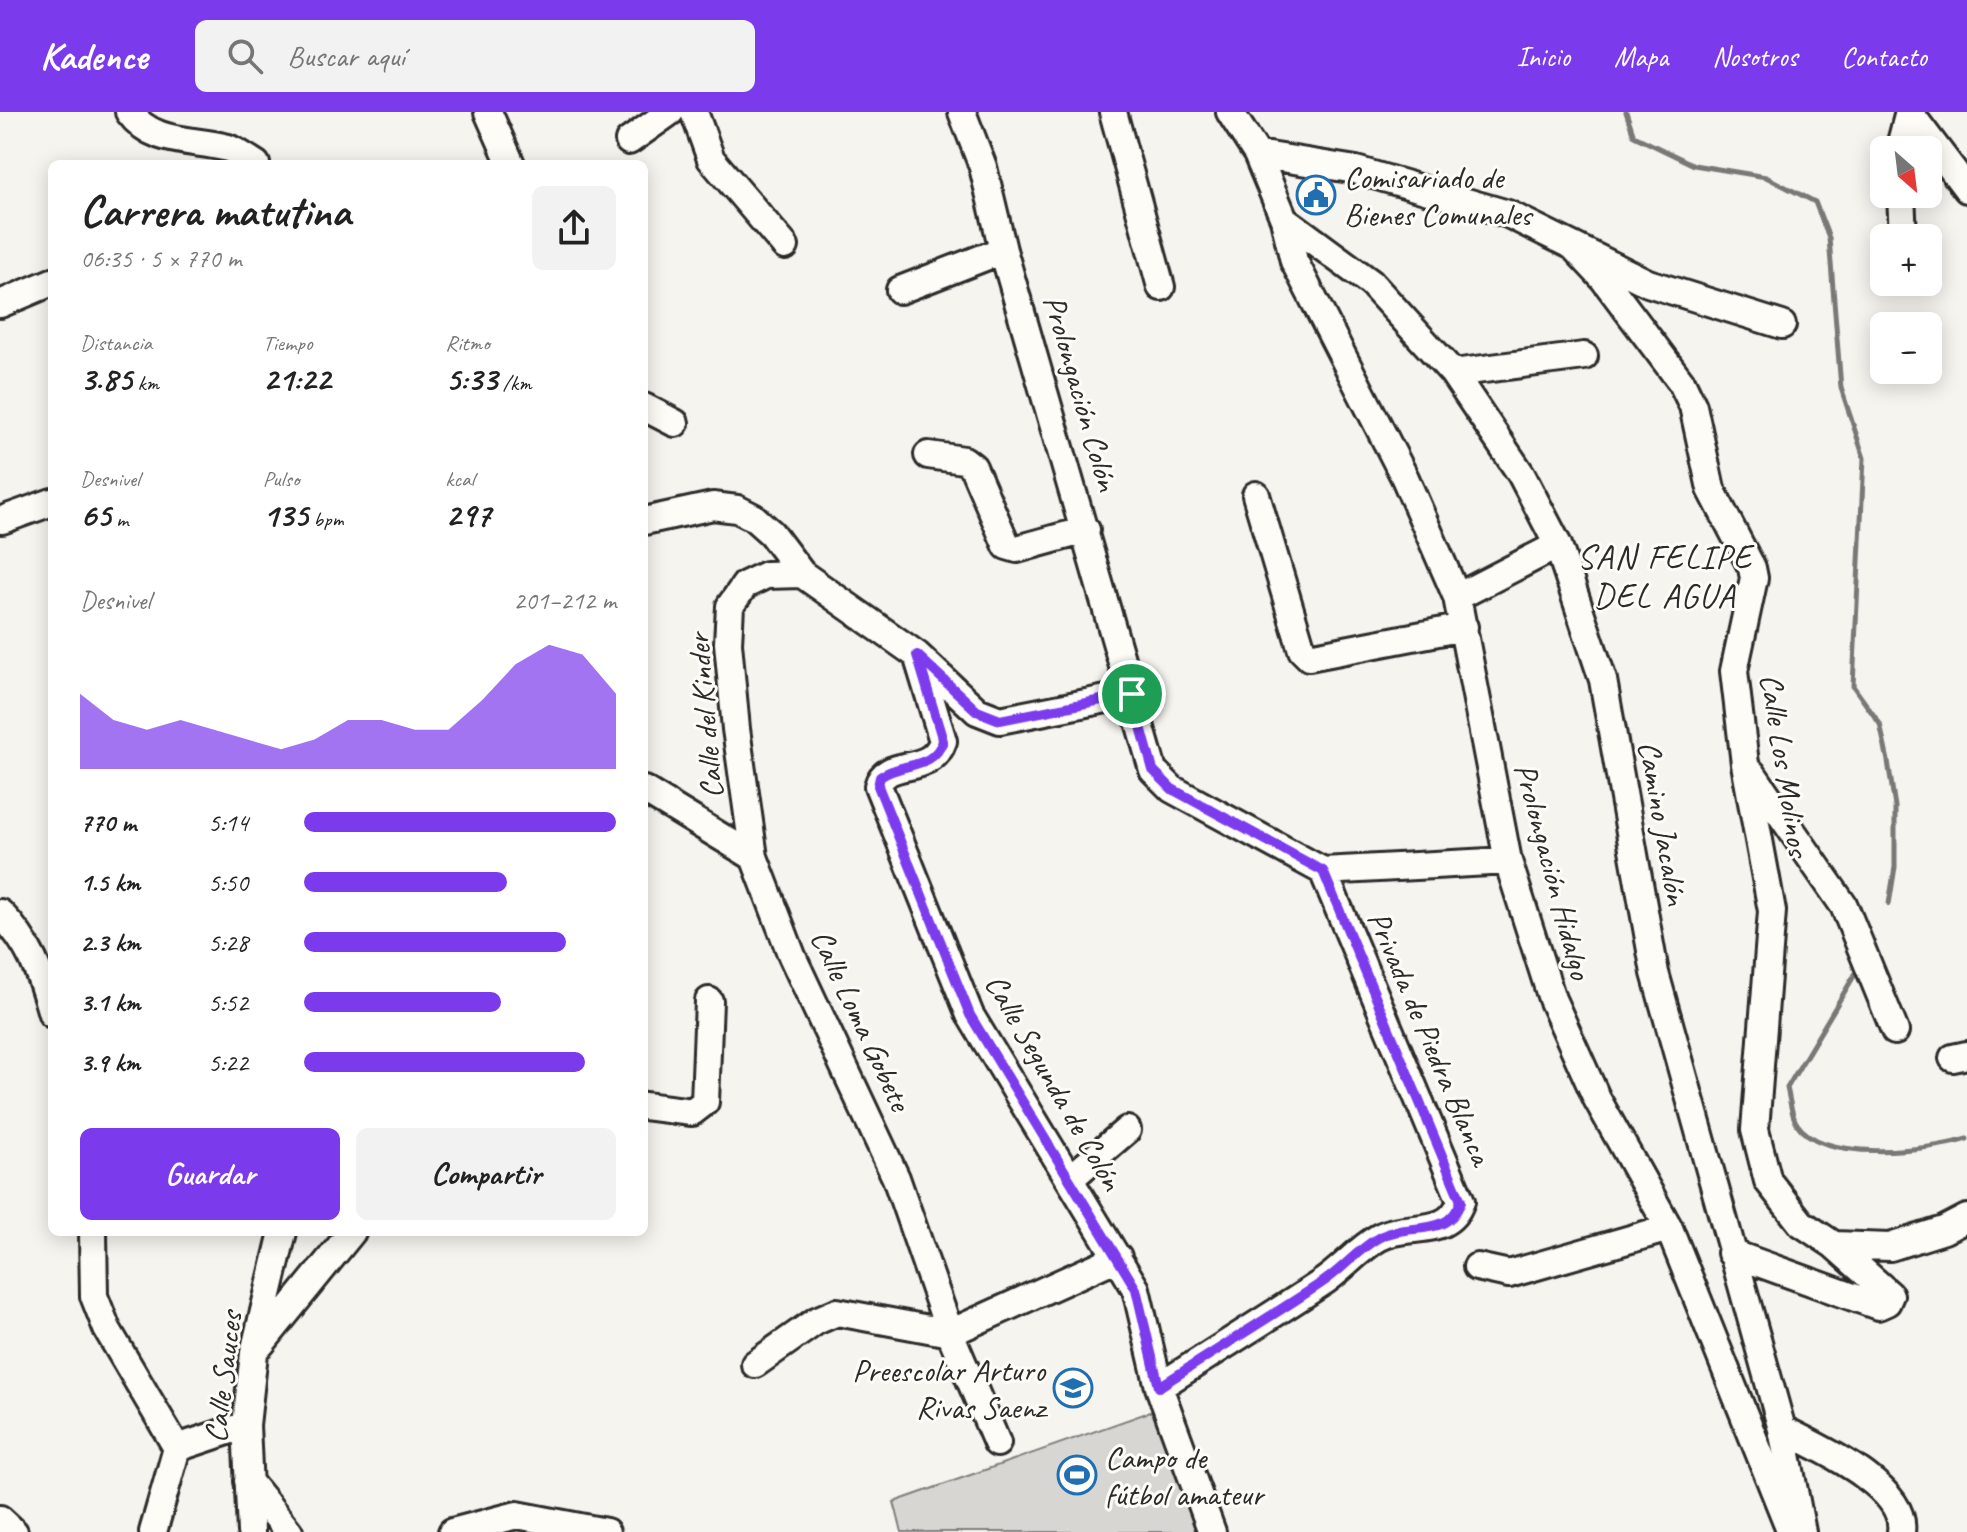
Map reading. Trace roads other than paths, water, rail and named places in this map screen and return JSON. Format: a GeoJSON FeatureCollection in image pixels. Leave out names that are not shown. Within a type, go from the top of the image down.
{"type":"FeatureCollection","features":[{"type":"Feature","properties":{"kind":"street"},"geometry":{"type":"LineString","coordinates":[[129,112],[136,122],[201,155],[229,148],[249,160]]}},
{"type":"Feature","properties":{"kind":"street"},"geometry":{"type":"LineString","coordinates":[[488,112],[509,160]]}},
{"type":"Feature","properties":{"kind":"street"},"geometry":{"type":"LineString","coordinates":[[629,141],[670,112]]}},
{"type":"Feature","properties":{"kind":"street"},"geometry":{"type":"LineString","coordinates":[[694,112],[711,159],[785,246]]}},
{"type":"Feature","properties":{"kind":"street","name":"Prolongación Colón"},"geometry":{"type":"LineString","coordinates":[[962,112],[983,167],[1003,250],[1153,770],[1172,789],[1323,871]]}},
{"type":"Feature","properties":{"kind":"street"},"geometry":{"type":"LineString","coordinates":[[1113,112],[1161,287]]}},
{"type":"Feature","properties":{"kind":"street","name":"Prolongación Hidalgo"},"geometry":{"type":"LineString","coordinates":[[1230,112],[1257,154],[1284,219],[1294,261],[1405,478],[1457,597],[1508,861],[1552,999],[1597,1099],[1669,1228],[1791,1532]]}},
{"type":"Feature","properties":{"kind":"street"},"geometry":{"type":"LineString","coordinates":[[1903,136],[1909,112]]}},
{"type":"Feature","properties":{"kind":"street"},"geometry":{"type":"LineString","coordinates":[[1909,112],[1967,189]]}},
{"type":"Feature","properties":{"kind":"street"},"geometry":{"type":"LineString","coordinates":[[1257,154],[1356,170],[1508,214],[1648,283],[1782,325]]}},
{"type":"Feature","properties":{"kind":"street","name":"Camino Jacalón"},"geometry":{"type":"LineString","coordinates":[[1284,219],[1371,283],[1453,373],[1521,474],[1558,545],[1603,680],[1655,973],[1782,1429],[1802,1532]]}},
{"type":"Feature","properties":{"kind":"street","name":"Calle Los Molinos"},"geometry":{"type":"LineString","coordinates":[[1573,246],[1603,278],[1682,383],[1693,406],[1711,489],[1752,568],[1754,578],[1734,671],[1745,764],[1772,911],[1755,1130],[1768,1181],[1801,1223],[1834,1245],[1890,1295],[1887,1302],[1878,1306],[1731,1253]]}},
{"type":"Feature","properties":{"kind":"street"},"geometry":{"type":"LineString","coordinates":[[900,290],[1003,250]]}},
{"type":"Feature","properties":{"kind":"street"},"geometry":{"type":"LineString","coordinates":[[0,304],[48,284]]}},
{"type":"Feature","properties":{"kind":"street"},"geometry":{"type":"LineString","coordinates":[[1453,373],[1584,356]]}},
{"type":"Feature","properties":{"kind":"street"},"geometry":{"type":"LineString","coordinates":[[648,409],[675,423]]}},
{"type":"Feature","properties":{"kind":"street"},"geometry":{"type":"LineString","coordinates":[[928,455],[964,460],[973,467],[1007,546],[1017,549],[1086,530]]}},
{"type":"Feature","properties":{"kind":"street"},"geometry":{"type":"LineString","coordinates":[[1256,495],[1302,650],[1309,657],[1464,627]]}},
{"type":"Feature","properties":{"kind":"street"},"geometry":{"type":"LineString","coordinates":[[2,520],[48,503]]}},
{"type":"Feature","properties":{"kind":"street"},"geometry":{"type":"LineString","coordinates":[[648,520],[713,506],[737,509],[771,533],[802,574],[917,655],[977,711],[1000,720],[1132,694]]}},
{"type":"Feature","properties":{"kind":"street"},"geometry":{"type":"LineString","coordinates":[[1457,597],[1558,545]]}},
{"type":"Feature","properties":{"kind":"street","name":"Calle del Kinder"},"geometry":{"type":"LineString","coordinates":[[754,857],[728,643],[730,606],[745,585],[766,575],[802,574]]}},
{"type":"Feature","properties":{"kind":"street","name":"Calle Segunda de Colón"},"geometry":{"type":"LineString","coordinates":[[917,655],[943,741],[939,753],[927,762],[887,772],[880,777],[878,786],[970,1015],[1118,1257],[1142,1307],[1159,1387],[1212,1532]]}},
{"type":"Feature","properties":{"kind":"street"},"geometry":{"type":"LineString","coordinates":[[1745,764],[1844,906],[1895,1031]]}},
{"type":"Feature","properties":{"kind":"street"},"geometry":{"type":"LineString","coordinates":[[648,792],[754,857]]}},
{"type":"Feature","properties":{"kind":"street","name":"Calle Loma Gobete"},"geometry":{"type":"LineString","coordinates":[[754,857],[792,956],[896,1178],[950,1333],[997,1443]]}},
{"type":"Feature","properties":{"kind":"street"},"geometry":{"type":"LineString","coordinates":[[1323,871],[1508,861]]}},
{"type":"Feature","properties":{"kind":"street","name":"Privada de Piedra Blanca"},"geometry":{"type":"LineString","coordinates":[[1159,1387],[1320,1284],[1377,1238],[1393,1232],[1439,1227],[1456,1215],[1461,1201],[1323,871]]}},
{"type":"Feature","properties":{"kind":"street"},"geometry":{"type":"LineString","coordinates":[[0,913],[21,934],[39,969],[48,1000]]}},
{"type":"Feature","properties":{"kind":"street"},"geometry":{"type":"LineString","coordinates":[[648,1106],[692,1112],[705,1102],[709,1001]]}},
{"type":"Feature","properties":{"kind":"street"},"geometry":{"type":"LineString","coordinates":[[1071,1178],[1127,1130]]}},
{"type":"Feature","properties":{"kind":"street"},"geometry":{"type":"LineString","coordinates":[[1834,1245],[1890,1247],[1944,1230],[1967,1218]]}},
{"type":"Feature","properties":{"kind":"street"},"geometry":{"type":"LineString","coordinates":[[1477,1267],[1509,1274],[1669,1228]]}},
{"type":"Feature","properties":{"kind":"street"},"geometry":{"type":"LineString","coordinates":[[93,1236],[94,1296],[98,1307],[107,1329],[177,1448],[153,1532]]}},
{"type":"Feature","properties":{"kind":"street","name":"Calle Sauces"},"geometry":{"type":"LineString","coordinates":[[251,1532],[246,1425],[254,1353],[282,1236]]}},
{"type":"Feature","properties":{"kind":"street"},"geometry":{"type":"LineString","coordinates":[[254,1353],[349,1236]]}},
{"type":"Feature","properties":{"kind":"street"},"geometry":{"type":"LineString","coordinates":[[755,1364],[816,1321],[837,1312],[950,1333],[1118,1257]]}},
{"type":"Feature","properties":{"kind":"street"},"geometry":{"type":"LineString","coordinates":[[177,1448],[246,1425]]}},
{"type":"Feature","properties":{"kind":"street"},"geometry":{"type":"LineString","coordinates":[[1782,1429],[1835,1456],[1870,1480],[1893,1502],[1901,1532]]}},
{"type":"Feature","properties":{"kind":"street"},"geometry":{"type":"LineString","coordinates":[[248,1481],[289,1532]]}},
{"type":"Feature","properties":{"kind":"street"},"geometry":{"type":"LineString","coordinates":[[452,1532],[517,1515],[606,1532]]}},
{"type":"Feature","properties":{"kind":"street"},"geometry":{"type":"LineString","coordinates":[[0,1519],[14,1532]]}},
{"type":"Feature","properties":{"kind":"waterway"},"geometry":{"type":"LineString","coordinates":[[1626,112],[1634,136],[1694,165],[1766,177],[1815,202],[1829,238],[1841,388],[1864,458],[1853,686],[1880,724],[1888,761],[1895,807],[1895,867],[1889,904]]}},
{"type":"Feature","properties":{"kind":"waterway"},"geometry":{"type":"LineString","coordinates":[[1860,966],[1787,1088],[1797,1124],[1810,1136],[1852,1149],[1902,1150],[1967,1139]]}},
{"type":"Feature","properties":{"kind":"place","name":"Comisariado de Bienes Comunales"},"geometry":{"type":"Point","coordinates":[1316,195]}},
{"type":"Feature","properties":{"kind":"place","name":"Preescolar Arturo Rivas Saenz"},"geometry":{"type":"Point","coordinates":[1073,1388]}},
{"type":"Feature","properties":{"kind":"place","name":"Campo de fútbol amateur"},"geometry":{"type":"Point","coordinates":[1077,1475]}},
{"type":"Feature","properties":{"kind":"district","name":"SAN FELIPE DEL AGUA"},"geometry":{"type":"Point","coordinates":[1665,576]}}]}
